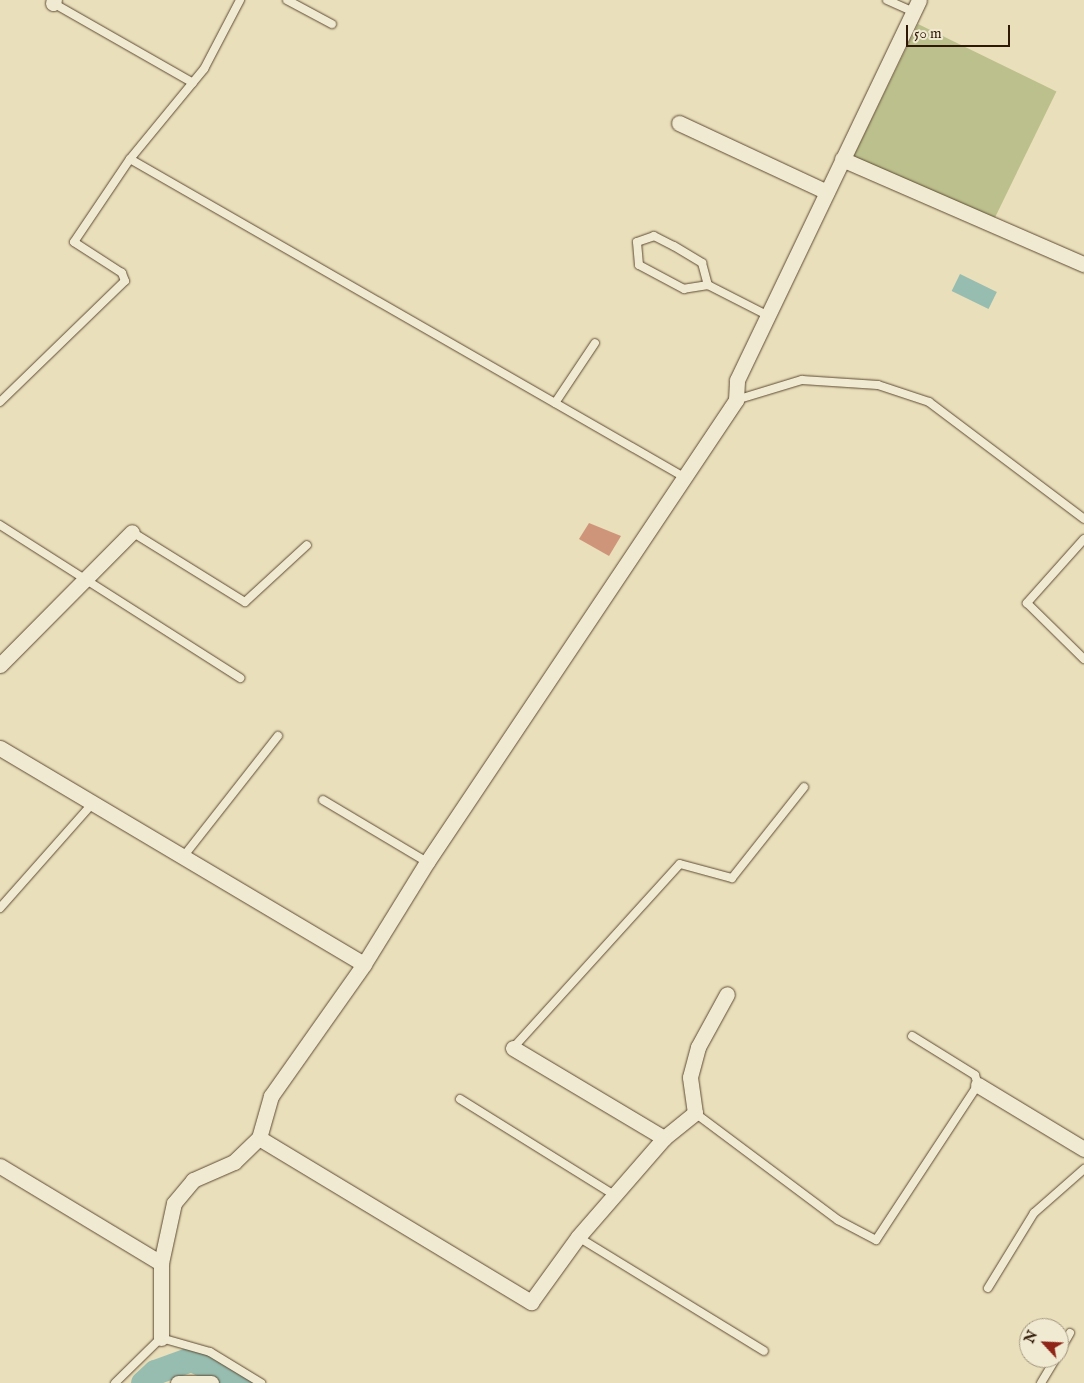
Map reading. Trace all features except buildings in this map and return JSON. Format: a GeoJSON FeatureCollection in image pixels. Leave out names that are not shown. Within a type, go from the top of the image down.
{"type":"FeatureCollection","features":[{"type":"Feature","properties":{"kind":"street"},"geometry":{"type":"LineString","coordinates":[[161,1338],[161,1263],[174,1203],[192,1180],[234,1162],[260,1138],[271,1096],[364,964],[427,862],[736,400],[737,380],[916,6]]}},
{"type":"Feature","properties":{"kind":"street"},"geometry":{"type":"LineString","coordinates":[[679,124],[826,192]]}},
{"type":"Feature","properties":{"kind":"street"},"geometry":{"type":"LineString","coordinates":[[842,159],[1084,264]]}},
{"type":"Feature","properties":{"kind":"street"},"geometry":{"type":"LineString","coordinates":[[0,665],[132,532]]}},
{"type":"Feature","properties":{"kind":"street"},"geometry":{"type":"LineString","coordinates":[[0,748],[364,964]]}},
{"type":"Feature","properties":{"kind":"street"},"geometry":{"type":"LineString","coordinates":[[260,1138],[531,1302],[578,1236],[664,1138],[695,1113],[690,1077],[694,1062],[727,994]]}},
{"type":"Feature","properties":{"kind":"street"},"geometry":{"type":"LineString","coordinates":[[513,1048],[664,1138]]}},
{"type":"Feature","properties":{"kind":"street"},"geometry":{"type":"LineString","coordinates":[[978,1085],[1084,1150]]}},
{"type":"Feature","properties":{"kind":"street"},"geometry":{"type":"LineString","coordinates":[[0,1166],[161,1263]]}},
{"type":"Feature","properties":{"kind":"street"},"geometry":{"type":"LineString","coordinates":[[178,1383],[211,1383]]}},
{"type":"Feature","properties":{"kind":"lane"},"geometry":{"type":"LineString","coordinates":[[0,402],[125,282],[122,273],[74,242],[130,159],[193,83],[240,0]]}},
{"type":"Feature","properties":{"kind":"lane"},"geometry":{"type":"LineString","coordinates":[[287,0],[332,24]]}},
{"type":"Feature","properties":{"kind":"lane"},"geometry":{"type":"LineString","coordinates":[[887,0],[916,6]]}},
{"type":"Feature","properties":{"kind":"lane"},"geometry":{"type":"LineString","coordinates":[[53,1],[193,83]]}},
{"type":"Feature","properties":{"kind":"lane"},"geometry":{"type":"LineString","coordinates":[[130,159],[684,477]]}},
{"type":"Feature","properties":{"kind":"lane"},"geometry":{"type":"LineString","coordinates":[[708,285],[702,263],[674,246],[654,236],[637,242],[639,265],[684,289],[708,285],[767,315]]}},
{"type":"Feature","properties":{"kind":"lane"},"geometry":{"type":"LineString","coordinates":[[555,403],[595,343]]}},
{"type":"Feature","properties":{"kind":"lane"},"geometry":{"type":"LineString","coordinates":[[736,400],[802,380],[878,385],[929,402],[1084,519]]}},
{"type":"Feature","properties":{"kind":"lane"},"geometry":{"type":"LineString","coordinates":[[0,525],[86,578],[240,678]]}},
{"type":"Feature","properties":{"kind":"lane"},"geometry":{"type":"LineString","coordinates":[[132,532],[245,602],[308,545]]}},
{"type":"Feature","properties":{"kind":"lane"},"geometry":{"type":"LineString","coordinates":[[1084,539],[1027,602],[1084,659]]}},
{"type":"Feature","properties":{"kind":"lane"},"geometry":{"type":"LineString","coordinates":[[184,857],[278,736]]}},
{"type":"Feature","properties":{"kind":"lane"},"geometry":{"type":"LineString","coordinates":[[513,1048],[680,864],[732,878],[804,787]]}},
{"type":"Feature","properties":{"kind":"lane"},"geometry":{"type":"LineString","coordinates":[[324,800],[427,862]]}},
{"type":"Feature","properties":{"kind":"lane"},"geometry":{"type":"LineString","coordinates":[[0,908],[93,803]]}},
{"type":"Feature","properties":{"kind":"lane"},"geometry":{"type":"LineString","coordinates":[[695,1113],[838,1220],[876,1240],[978,1085],[975,1075],[912,1036]]}},
{"type":"Feature","properties":{"kind":"lane"},"geometry":{"type":"LineString","coordinates":[[460,1099],[614,1195]]}},
{"type":"Feature","properties":{"kind":"lane"},"geometry":{"type":"LineString","coordinates":[[988,1288],[1034,1213],[1084,1169]]}},
{"type":"Feature","properties":{"kind":"lane"},"geometry":{"type":"LineString","coordinates":[[578,1236],[764,1351]]}},
{"type":"Feature","properties":{"kind":"lane"},"geometry":{"type":"LineString","coordinates":[[115,1383],[161,1338],[210,1352],[261,1383]]}},
{"type":"Feature","properties":{"kind":"lane"},"geometry":{"type":"LineString","coordinates":[[1041,1383],[1050,1368]]}},
{"type":"Feature","properties":{"kind":"green space"},"geometry":{"type":"Polygon","coordinates":[[[918,24],[1056,92],[991,225],[853,158],[918,24]]]}},
{"type":"Feature","properties":{"kind":"water"},"geometry":{"type":"Polygon","coordinates":[[[960,274],[997,292],[989,309],[952,291],[960,274]]]}},
{"type":"Feature","properties":{"kind":"waterway"},"geometry":{"type":"LineString","coordinates":[[143,1383],[155,1372],[191,1359],[243,1383]]}}]}
